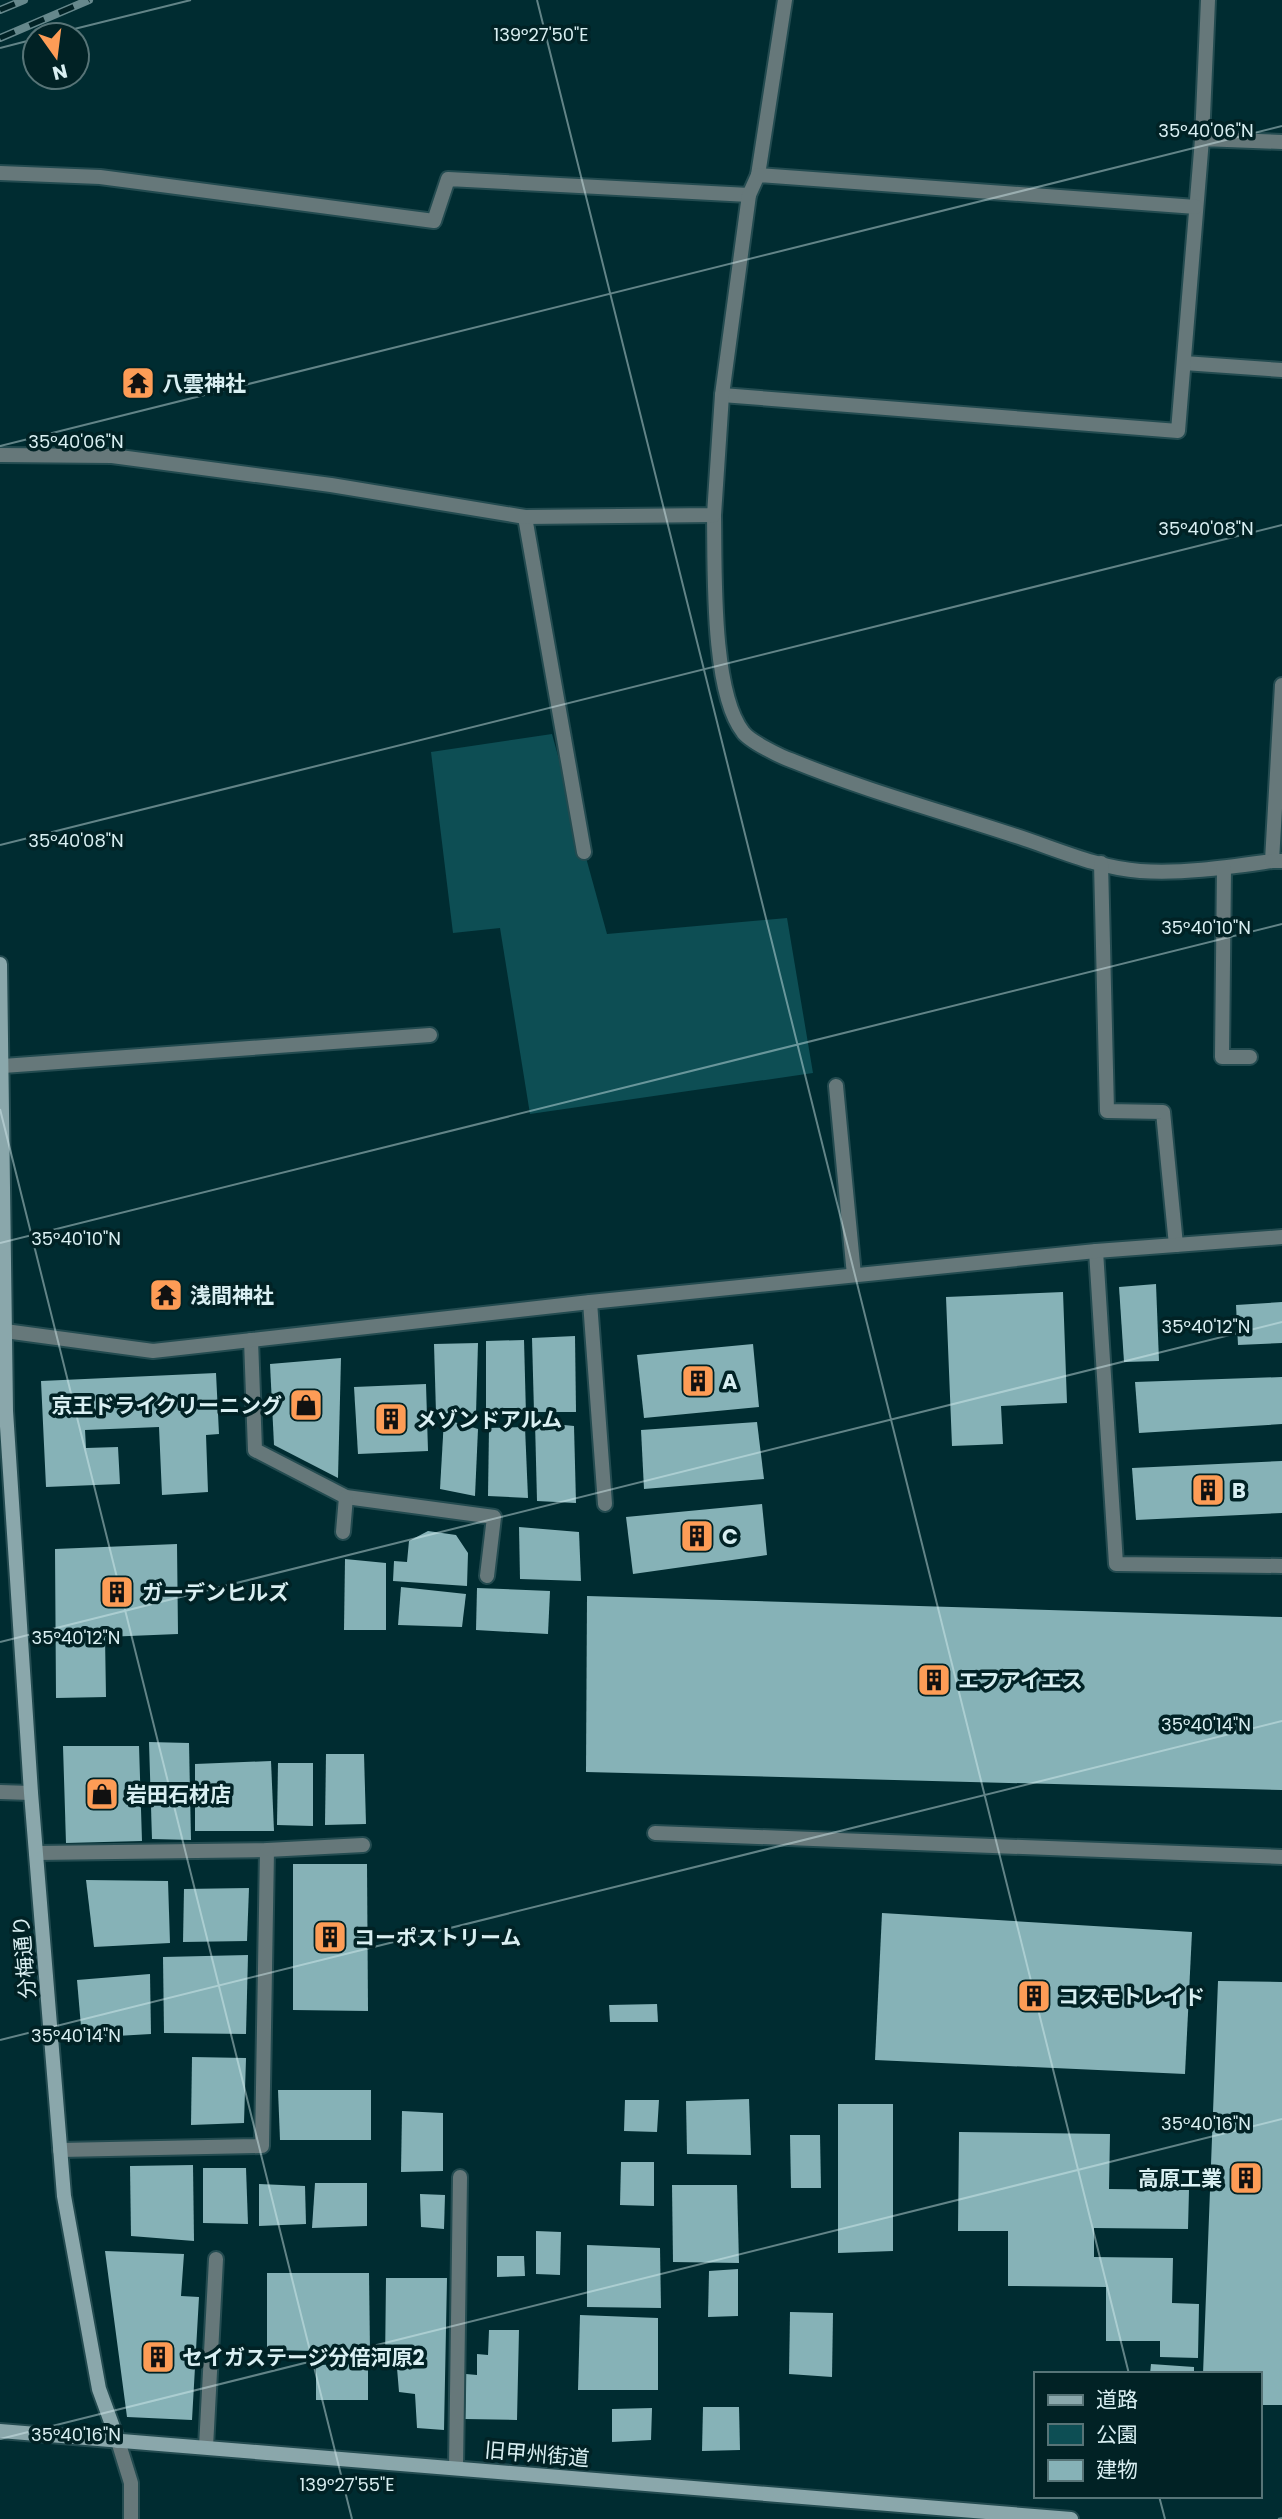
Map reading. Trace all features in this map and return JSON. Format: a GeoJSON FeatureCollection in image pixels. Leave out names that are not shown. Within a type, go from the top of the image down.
{"type":"FeatureCollection","features":[{"type":"Feature","properties":{"kind":"street"},"geometry":{"type":"LineString","coordinates":[[785,0],[758,175],[749,195],[722,395],[713,515],[715,606],[720,657],[731,713],[744,735],[802,765],[1101,863],[1139,871],[1224,868],[1277,861],[1282,685]]}},
{"type":"Feature","properties":{"kind":"street"},"geometry":{"type":"LineString","coordinates":[[722,395],[1178,431],[1202,139],[1208,0]]}},
{"type":"Feature","properties":{"kind":"street"},"geometry":{"type":"LineString","coordinates":[[1202,139],[1282,142]]}},
{"type":"Feature","properties":{"kind":"street"},"geometry":{"type":"LineString","coordinates":[[0,173],[100,177],[434,221],[448,179],[749,195]]}},
{"type":"Feature","properties":{"kind":"street"},"geometry":{"type":"LineString","coordinates":[[758,175],[1196,206]]}},
{"type":"Feature","properties":{"kind":"street"},"geometry":{"type":"LineString","coordinates":[[1184,363],[1282,370]]}},
{"type":"Feature","properties":{"kind":"street"},"geometry":{"type":"LineString","coordinates":[[0,456],[112,456],[331,485],[525,517],[713,515]]}},
{"type":"Feature","properties":{"kind":"street"},"geometry":{"type":"LineString","coordinates":[[525,517],[584,852]]}},
{"type":"Feature","properties":{"kind":"street"},"geometry":{"type":"LineString","coordinates":[[1101,863],[1107,1111],[1163,1112],[1176,1245]]}},
{"type":"Feature","properties":{"kind":"street"},"geometry":{"type":"LineString","coordinates":[[1224,868],[1222,1057],[1250,1057]]}},
{"type":"Feature","properties":{"kind":"street","name":"分梅通り"},"geometry":{"type":"LineString","coordinates":[[0,964],[5,1331],[3,1411],[60,2150],[64,2196],[99,2389],[131,2483],[131,2519]]}},
{"type":"Feature","properties":{"kind":"street"},"geometry":{"type":"LineString","coordinates":[[3,1066],[430,1035]]}},
{"type":"Feature","properties":{"kind":"street"},"geometry":{"type":"LineString","coordinates":[[836,1086],[854,1275]]}},
{"type":"Feature","properties":{"kind":"street"},"geometry":{"type":"LineString","coordinates":[[5,1331],[153,1351],[854,1275],[1096,1251],[1282,1237]]}},
{"type":"Feature","properties":{"kind":"street"},"geometry":{"type":"LineString","coordinates":[[1096,1251],[1116,1564],[1282,1566]]}},
{"type":"Feature","properties":{"kind":"street"},"geometry":{"type":"LineString","coordinates":[[590,1302],[605,1504]]}},
{"type":"Feature","properties":{"kind":"street"},"geometry":{"type":"LineString","coordinates":[[251,1340],[256,1451],[346,1497],[494,1517],[487,1576]]}},
{"type":"Feature","properties":{"kind":"street"},"geometry":{"type":"LineString","coordinates":[[342,1532],[346,1497]]}},
{"type":"Feature","properties":{"kind":"street"},"geometry":{"type":"LineString","coordinates":[[0,1792],[31,1793]]}},
{"type":"Feature","properties":{"kind":"street"},"geometry":{"type":"LineString","coordinates":[[655,1833],[1282,1857]]}},
{"type":"Feature","properties":{"kind":"street"},"geometry":{"type":"LineString","coordinates":[[36,1853],[267,1850],[363,1845]]}},
{"type":"Feature","properties":{"kind":"street"},"geometry":{"type":"LineString","coordinates":[[60,2150],[262,2146],[267,1850]]}},
{"type":"Feature","properties":{"kind":"street"},"geometry":{"type":"LineString","coordinates":[[456,2468],[460,2177]]}},
{"type":"Feature","properties":{"kind":"street"},"geometry":{"type":"LineString","coordinates":[[206,2447],[216,2259]]}},
{"type":"Feature","properties":{"kind":"street","name":"旧甲州街道"},"geometry":{"type":"LineString","coordinates":[[0,2431],[1071,2519]]}},
{"type":"Feature","properties":{"kind":"green space"},"geometry":{"type":"Polygon","coordinates":[[[552,734],[607,934],[787,918],[813,1073],[530,1114],[500,928],[453,933],[431,752],[552,734]]]}},
{"type":"Feature","properties":{"kind":"building"},"geometry":{"type":"Polygon","coordinates":[[[1156,1284],[1159,1361],[1124,1362],[1119,1287],[1156,1284]]]}},
{"type":"Feature","properties":{"kind":"building"},"geometry":{"type":"Polygon","coordinates":[[[1063,1292],[1067,1403],[1001,1406],[1003,1444],[952,1446],[946,1297],[1063,1292]]]}},
{"type":"Feature","properties":{"kind":"building"},"geometry":{"type":"Polygon","coordinates":[[[1282,1302],[1282,1343],[1238,1345],[1236,1305],[1282,1302]]]}},
{"type":"Feature","properties":{"kind":"building"},"geometry":{"type":"Polygon","coordinates":[[[575,1336],[576,1412],[534,1412],[532,1338],[575,1336]]]}},
{"type":"Feature","properties":{"kind":"building"},"geometry":{"type":"Polygon","coordinates":[[[524,1340],[526,1415],[486,1414],[486,1341],[524,1340]]]}},
{"type":"Feature","properties":{"kind":"building"},"geometry":{"type":"Polygon","coordinates":[[[478,1343],[476,1414],[436,1413],[434,1344],[478,1343]]]}},
{"type":"Feature","properties":{"kind":"building","name":"A"},"geometry":{"type":"Polygon","coordinates":[[[753,1344],[759,1407],[644,1418],[637,1355],[753,1344]]]}},
{"type":"Feature","properties":{"kind":"building","name":"京王ドライクリーニング"},"geometry":{"type":"Polygon","coordinates":[[[341,1358],[338,1478],[274,1445],[270,1364],[341,1358]]]}},
{"type":"Feature","properties":{"kind":"building"},"geometry":{"type":"Polygon","coordinates":[[[216,1373],[219,1434],[206,1435],[208,1492],[162,1495],[159,1427],[85,1430],[86,1448],[118,1447],[120,1484],[46,1487],[41,1381],[216,1373]]]}},
{"type":"Feature","properties":{"kind":"building"},"geometry":{"type":"Polygon","coordinates":[[[1282,1377],[1282,1424],[1139,1433],[1135,1382],[1282,1377]]]}},
{"type":"Feature","properties":{"kind":"building","name":"メゾンドアルム"},"geometry":{"type":"Polygon","coordinates":[[[426,1384],[428,1451],[358,1454],[354,1387],[426,1384]]]}},
{"type":"Feature","properties":{"kind":"building"},"geometry":{"type":"Polygon","coordinates":[[[444,1419],[478,1429],[475,1496],[440,1489],[444,1419]]]}},
{"type":"Feature","properties":{"kind":"building"},"geometry":{"type":"Polygon","coordinates":[[[535,1422],[574,1426],[576,1503],[537,1501],[535,1422]]]}},
{"type":"Feature","properties":{"kind":"building"},"geometry":{"type":"Polygon","coordinates":[[[757,1422],[764,1479],[644,1489],[641,1430],[757,1422]]]}},
{"type":"Feature","properties":{"kind":"building"},"geometry":{"type":"Polygon","coordinates":[[[525,1427],[528,1498],[488,1496],[489,1428],[525,1427]]]}},
{"type":"Feature","properties":{"kind":"building","name":"B"},"geometry":{"type":"Polygon","coordinates":[[[1282,1461],[1282,1513],[1136,1520],[1132,1468],[1282,1461]]]}},
{"type":"Feature","properties":{"kind":"building","name":"C"},"geometry":{"type":"Polygon","coordinates":[[[762,1504],[767,1555],[633,1574],[626,1517],[762,1504]]]}},
{"type":"Feature","properties":{"kind":"building"},"geometry":{"type":"Polygon","coordinates":[[[519,1527],[579,1532],[581,1581],[520,1579],[519,1527]]]}},
{"type":"Feature","properties":{"kind":"building"},"geometry":{"type":"Polygon","coordinates":[[[428,1531],[456,1535],[468,1553],[467,1586],[393,1581],[394,1561],[407,1562],[409,1541],[428,1531]]]}},
{"type":"Feature","properties":{"kind":"building","name":"ガーデンヒルズ"},"geometry":{"type":"Polygon","coordinates":[[[177,1544],[178,1634],[105,1637],[106,1697],[56,1698],[55,1549],[177,1544]]]}},
{"type":"Feature","properties":{"kind":"building"},"geometry":{"type":"Polygon","coordinates":[[[345,1559],[386,1563],[386,1630],[344,1630],[345,1559]]]}},
{"type":"Feature","properties":{"kind":"building"},"geometry":{"type":"Polygon","coordinates":[[[401,1587],[466,1594],[462,1627],[398,1625],[401,1587]]]}},
{"type":"Feature","properties":{"kind":"building"},"geometry":{"type":"Polygon","coordinates":[[[477,1588],[550,1591],[548,1634],[476,1630],[477,1588]]]}},
{"type":"Feature","properties":{"kind":"building","name":"エフアイエス"},"geometry":{"type":"Polygon","coordinates":[[[587,1596],[1282,1617],[1282,1790],[586,1772],[587,1596]]]}},
{"type":"Feature","properties":{"kind":"building"},"geometry":{"type":"Polygon","coordinates":[[[149,1742],[189,1743],[191,1840],[152,1839],[149,1742]]]}},
{"type":"Feature","properties":{"kind":"building","name":"岩田石材店"},"geometry":{"type":"Polygon","coordinates":[[[63,1746],[139,1746],[142,1841],[66,1843],[63,1746]]]}},
{"type":"Feature","properties":{"kind":"building"},"geometry":{"type":"Polygon","coordinates":[[[326,1754],[364,1754],[366,1824],[325,1825],[326,1754]]]}},
{"type":"Feature","properties":{"kind":"building"},"geometry":{"type":"Polygon","coordinates":[[[271,1761],[274,1831],[195,1831],[195,1764],[271,1761]]]}},
{"type":"Feature","properties":{"kind":"building"},"geometry":{"type":"Polygon","coordinates":[[[278,1763],[313,1763],[313,1826],[277,1825],[278,1763]]]}},
{"type":"Feature","properties":{"kind":"building","name":"コーポストリーム"},"geometry":{"type":"Polygon","coordinates":[[[293,1864],[367,1864],[368,2011],[293,2010],[293,1864]]]}},
{"type":"Feature","properties":{"kind":"building"},"geometry":{"type":"Polygon","coordinates":[[[86,1880],[168,1881],[170,1943],[94,1947],[86,1880]]]}},
{"type":"Feature","properties":{"kind":"building"},"geometry":{"type":"Polygon","coordinates":[[[249,1888],[247,1941],[183,1942],[184,1889],[249,1888]]]}},
{"type":"Feature","properties":{"kind":"building","name":"コスモトレイド"},"geometry":{"type":"Polygon","coordinates":[[[882,1913],[1192,1932],[1185,2074],[875,2060],[882,1913]]]}},
{"type":"Feature","properties":{"kind":"building"},"geometry":{"type":"Polygon","coordinates":[[[248,1955],[246,2034],[164,2033],[163,1957],[248,1955]]]}},
{"type":"Feature","properties":{"kind":"building"},"geometry":{"type":"Polygon","coordinates":[[[150,1974],[151,2034],[82,2038],[77,1980],[150,1974]]]}},
{"type":"Feature","properties":{"kind":"building","name":"高原工業"},"geometry":{"type":"Polygon","coordinates":[[[1218,1981],[1282,1982],[1282,2405],[1261,2405],[1261,2372],[1203,2372],[1218,1981]]]}},
{"type":"Feature","properties":{"kind":"building"},"geometry":{"type":"Polygon","coordinates":[[[657,2004],[658,2022],[610,2022],[609,2005],[657,2004]]]}},
{"type":"Feature","properties":{"kind":"building"},"geometry":{"type":"Polygon","coordinates":[[[192,2057],[246,2058],[244,2123],[191,2125],[192,2057]]]}},
{"type":"Feature","properties":{"kind":"building"},"geometry":{"type":"Polygon","coordinates":[[[278,2090],[371,2090],[371,2140],[280,2140],[278,2090]]]}},
{"type":"Feature","properties":{"kind":"building"},"geometry":{"type":"Polygon","coordinates":[[[749,2099],[751,2155],[687,2154],[686,2101],[749,2099]]]}},
{"type":"Feature","properties":{"kind":"building"},"geometry":{"type":"Polygon","coordinates":[[[625,2100],[659,2100],[657,2132],[624,2131],[625,2100]]]}},
{"type":"Feature","properties":{"kind":"building"},"geometry":{"type":"Polygon","coordinates":[[[838,2104],[893,2104],[893,2251],[838,2253],[838,2104]]]}},
{"type":"Feature","properties":{"kind":"building"},"geometry":{"type":"Polygon","coordinates":[[[402,2111],[443,2113],[443,2171],[401,2172],[402,2111]]]}},
{"type":"Feature","properties":{"kind":"building"},"geometry":{"type":"Polygon","coordinates":[[[959,2132],[1110,2134],[1109,2189],[1189,2190],[1188,2229],[1094,2228],[1094,2257],[1173,2258],[1172,2303],[1199,2304],[1198,2358],[1160,2357],[1160,2341],[1106,2341],[1106,2287],[1008,2286],[1008,2231],[958,2231],[959,2132]]]}},
{"type":"Feature","properties":{"kind":"building"},"geometry":{"type":"Polygon","coordinates":[[[790,2135],[820,2135],[821,2188],[791,2188],[790,2135]]]}},
{"type":"Feature","properties":{"kind":"building"},"geometry":{"type":"Polygon","coordinates":[[[621,2162],[654,2162],[654,2206],[620,2205],[621,2162]]]}},
{"type":"Feature","properties":{"kind":"building"},"geometry":{"type":"Polygon","coordinates":[[[193,2165],[194,2241],[131,2236],[130,2166],[193,2165]]]}},
{"type":"Feature","properties":{"kind":"building"},"geometry":{"type":"Polygon","coordinates":[[[203,2168],[246,2168],[248,2224],[203,2223],[203,2168]]]}},
{"type":"Feature","properties":{"kind":"building"},"geometry":{"type":"Polygon","coordinates":[[[315,2183],[367,2183],[367,2226],[312,2228],[315,2183]]]}},
{"type":"Feature","properties":{"kind":"building"},"geometry":{"type":"Polygon","coordinates":[[[259,2184],[305,2186],[306,2224],[259,2226],[259,2184]]]}},
{"type":"Feature","properties":{"kind":"building"},"geometry":{"type":"Polygon","coordinates":[[[672,2185],[737,2185],[739,2263],[673,2262],[672,2185]]]}},
{"type":"Feature","properties":{"kind":"building"},"geometry":{"type":"Polygon","coordinates":[[[420,2194],[445,2195],[444,2229],[421,2227],[420,2194]]]}},
{"type":"Feature","properties":{"kind":"building"},"geometry":{"type":"Polygon","coordinates":[[[536,2231],[561,2232],[560,2275],[536,2274],[536,2231]]]}},
{"type":"Feature","properties":{"kind":"building"},"geometry":{"type":"Polygon","coordinates":[[[587,2245],[660,2248],[661,2308],[587,2307],[587,2245]]]}},
{"type":"Feature","properties":{"kind":"building","name":"セイガステージ分倍河原2"},"geometry":{"type":"Polygon","coordinates":[[[105,2251],[184,2254],[181,2296],[199,2297],[192,2420],[127,2417],[105,2251]]]}},
{"type":"Feature","properties":{"kind":"building"},"geometry":{"type":"Polygon","coordinates":[[[497,2256],[524,2256],[525,2276],[497,2277],[497,2256]]]}},
{"type":"Feature","properties":{"kind":"building"},"geometry":{"type":"Polygon","coordinates":[[[738,2269],[738,2316],[708,2317],[709,2271],[738,2269]]]}},
{"type":"Feature","properties":{"kind":"building"},"geometry":{"type":"Polygon","coordinates":[[[267,2273],[369,2273],[370,2352],[267,2350],[267,2273]]]}},
{"type":"Feature","properties":{"kind":"building"},"geometry":{"type":"Polygon","coordinates":[[[386,2278],[447,2278],[444,2430],[417,2428],[415,2394],[399,2392],[397,2368],[385,2365],[386,2278]]]}},
{"type":"Feature","properties":{"kind":"building"},"geometry":{"type":"Polygon","coordinates":[[[790,2312],[833,2313],[832,2377],[789,2374],[790,2312]]]}},
{"type":"Feature","properties":{"kind":"building"},"geometry":{"type":"Polygon","coordinates":[[[580,2315],[658,2318],[658,2390],[578,2390],[580,2315]]]}},
{"type":"Feature","properties":{"kind":"building"},"geometry":{"type":"Polygon","coordinates":[[[489,2330],[519,2330],[517,2420],[465,2419],[466,2374],[477,2375],[477,2354],[488,2355],[489,2330]]]}},
{"type":"Feature","properties":{"kind":"building"},"geometry":{"type":"Polygon","coordinates":[[[368,2364],[368,2400],[316,2400],[316,2365],[368,2364]]]}},
{"type":"Feature","properties":{"kind":"building"},"geometry":{"type":"Polygon","coordinates":[[[1151,2364],[1194,2367],[1194,2372],[1150,2372],[1151,2364]]]}},
{"type":"Feature","properties":{"kind":"building"},"geometry":{"type":"Polygon","coordinates":[[[703,2407],[739,2407],[740,2450],[702,2451],[703,2407]]]}},
{"type":"Feature","properties":{"kind":"building"},"geometry":{"type":"Polygon","coordinates":[[[652,2408],[651,2440],[612,2442],[612,2409],[652,2408]]]}},
{"type":"Feature","properties":{"kind":"railway"},"geometry":{"type":"LineString","coordinates":[[0,10],[24,0]]}},
{"type":"Feature","properties":{"kind":"railway"},"geometry":{"type":"LineString","coordinates":[[0,38],[89,0]]}},
{"type":"Feature","properties":{"kind":"place","name":"八雲神社"},"geometry":{"type":"Point","coordinates":[138,383]}},
{"type":"Feature","properties":{"kind":"place","name":"浅間神社"},"geometry":{"type":"Point","coordinates":[166,1295]}},
{"type":"Feature","properties":{"kind":"place","name":"A"},"geometry":{"type":"Point","coordinates":[698,1381]}},
{"type":"Feature","properties":{"kind":"place","name":"京王ドライクリーニング"},"geometry":{"type":"Point","coordinates":[306,1405]}},
{"type":"Feature","properties":{"kind":"place","name":"メゾンドアルム"},"geometry":{"type":"Point","coordinates":[391,1419]}},
{"type":"Feature","properties":{"kind":"place","name":"B"},"geometry":{"type":"Point","coordinates":[1208,1490]}},
{"type":"Feature","properties":{"kind":"place","name":"C"},"geometry":{"type":"Point","coordinates":[697,1536]}},
{"type":"Feature","properties":{"kind":"place","name":"ガーデンヒルズ"},"geometry":{"type":"Point","coordinates":[117,1592]}},
{"type":"Feature","properties":{"kind":"place","name":"エフアイエス"},"geometry":{"type":"Point","coordinates":[934,1680]}},
{"type":"Feature","properties":{"kind":"place","name":"岩田石材店"},"geometry":{"type":"Point","coordinates":[102,1794]}},
{"type":"Feature","properties":{"kind":"place","name":"コーポストリーム"},"geometry":{"type":"Point","coordinates":[330,1937]}},
{"type":"Feature","properties":{"kind":"place","name":"コスモトレイド"},"geometry":{"type":"Point","coordinates":[1034,1996]}},
{"type":"Feature","properties":{"kind":"place","name":"高原工業"},"geometry":{"type":"Point","coordinates":[1246,2178]}},
{"type":"Feature","properties":{"kind":"place","name":"セイガステージ分倍河原2"},"geometry":{"type":"Point","coordinates":[158,2357]}}]}
